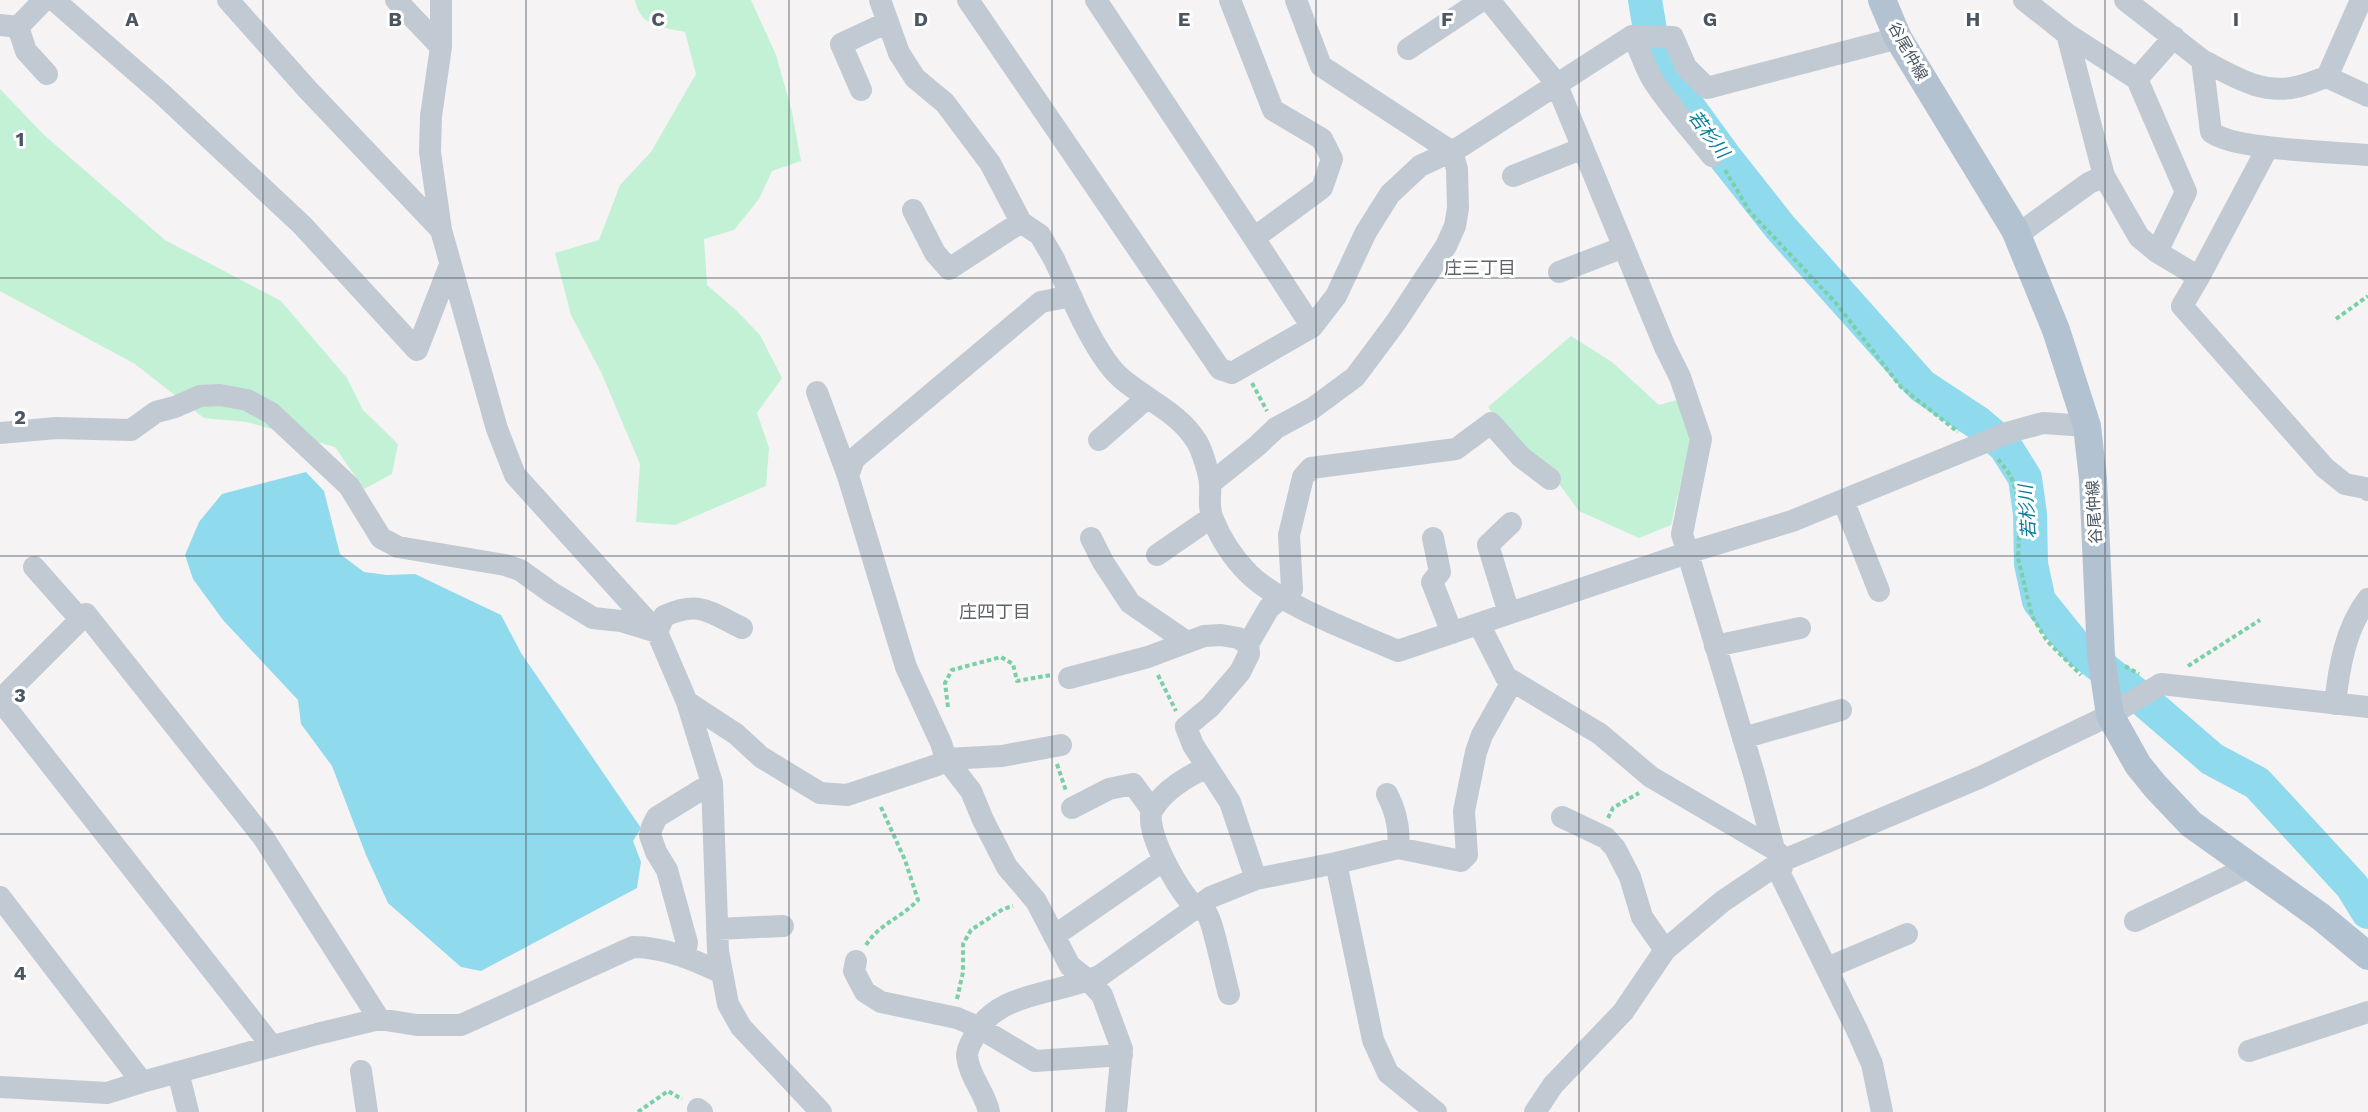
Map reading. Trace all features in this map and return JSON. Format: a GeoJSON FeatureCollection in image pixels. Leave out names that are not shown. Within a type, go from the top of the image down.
{"type":"FeatureCollection","features":[{"type":"Feature","properties":{"kind":"main road","name":"谷尾仲線"},"geometry":{"type":"LineString","coordinates":[[1884,1],[1898,38],[2017,235],[2056,330],[2087,426],[2093,479],[2100,651],[2113,703],[2138,765],[2191,824],[2321,917],[2368,956]]}},
{"type":"Feature","properties":{"kind":"street"},"geometry":{"type":"LineString","coordinates":[[44,0],[9,26],[26,51],[47,74]]}},
{"type":"Feature","properties":{"kind":"street"},"geometry":{"type":"LineString","coordinates":[[54,0],[162,94],[302,225],[417,350],[450,265]]}},
{"type":"Feature","properties":{"kind":"street"},"geometry":{"type":"LineString","coordinates":[[228,0],[308,90],[441,230]]}},
{"type":"Feature","properties":{"kind":"street"},"geometry":{"type":"LineString","coordinates":[[396,0],[441,47]]}},
{"type":"Feature","properties":{"kind":"street"},"geometry":{"type":"LineString","coordinates":[[441,0],[441,47],[431,116],[430,152],[441,230],[497,429],[515,475],[657,632],[687,702],[712,783],[717,929],[728,1004],[741,1027],[821,1112]]}},
{"type":"Feature","properties":{"kind":"street"},"geometry":{"type":"LineString","coordinates":[[880,0],[899,53],[915,78],[945,103],[990,163],[1021,222],[1040,236],[1054,259],[1084,326],[1118,376],[1175,415],[1198,442],[1210,483],[1209,506],[1212,517],[1236,560],[1250,575],[1282,598],[1398,651],[1792,521],[2010,432],[2043,423],[2087,426]]}},
{"type":"Feature","properties":{"kind":"street"},"geometry":{"type":"LineString","coordinates":[[968,0],[1220,369],[1232,373],[1312,327],[1336,296],[1366,232],[1390,194],[1420,166],[1452,152],[1632,36],[1673,37],[1686,67],[1707,88],[1898,38]]}},
{"type":"Feature","properties":{"kind":"street"},"geometry":{"type":"LineString","coordinates":[[1096,0],[1312,327]]}},
{"type":"Feature","properties":{"kind":"street"},"geometry":{"type":"LineString","coordinates":[[1230,0],[1272,110],[1322,139],[1332,159],[1322,188],[1254,238]]}},
{"type":"Feature","properties":{"kind":"street"},"geometry":{"type":"LineString","coordinates":[[1210,483],[1276,428],[1312,408],[1355,377],[1396,322],[1446,246],[1455,226],[1458,208],[1457,169],[1452,152],[1321,66],[1296,0]]}},
{"type":"Feature","properties":{"kind":"street"},"geometry":{"type":"LineString","coordinates":[[1408,49],[1482,0]]}},
{"type":"Feature","properties":{"kind":"street"},"geometry":{"type":"LineString","coordinates":[[1489,0],[1556,83],[1665,347],[1680,377],[1701,439],[1682,534],[1687,554],[1779,854],[1780,874],[1872,1064],[1882,1112]]}},
{"type":"Feature","properties":{"kind":"street"},"geometry":{"type":"LineString","coordinates":[[2024,0],[2067,34],[2137,78],[2186,192],[2157,252]]}},
{"type":"Feature","properties":{"kind":"street"},"geometry":{"type":"LineString","coordinates":[[2125,0],[2202,60],[2252,86],[2296,87],[2327,77],[2368,96]]}},
{"type":"Feature","properties":{"kind":"street"},"geometry":{"type":"LineString","coordinates":[[2327,77],[2363,6]]}},
{"type":"Feature","properties":{"kind":"street"},"geometry":{"type":"LineString","coordinates":[[861,90],[841,44],[888,22]]}},
{"type":"Feature","properties":{"kind":"street"},"geometry":{"type":"LineString","coordinates":[[2067,34],[2104,176],[2139,237],[2157,252],[2199,278]]}},
{"type":"Feature","properties":{"kind":"street"},"geometry":{"type":"LineString","coordinates":[[1632,36],[1639,47],[1641,60],[1654,83],[1712,156]]}},
{"type":"Feature","properties":{"kind":"street"},"geometry":{"type":"LineString","coordinates":[[2137,78],[2174,37]]}},
{"type":"Feature","properties":{"kind":"street"},"geometry":{"type":"LineString","coordinates":[[2202,60],[2211,132],[2218,138],[2268,147],[2368,155]]}},
{"type":"Feature","properties":{"kind":"street"},"geometry":{"type":"LineString","coordinates":[[2268,147],[2182,306],[2325,468],[2345,484],[2368,490]]}},
{"type":"Feature","properties":{"kind":"street"},"geometry":{"type":"LineString","coordinates":[[1513,176],[1583,148]]}},
{"type":"Feature","properties":{"kind":"street"},"geometry":{"type":"LineString","coordinates":[[2017,235],[2089,183],[2104,176]]}},
{"type":"Feature","properties":{"kind":"street"},"geometry":{"type":"LineString","coordinates":[[913,210],[935,253],[949,269],[1021,222]]}},
{"type":"Feature","properties":{"kind":"street"},"geometry":{"type":"LineString","coordinates":[[1559,272],[1624,247]]}},
{"type":"Feature","properties":{"kind":"street"},"geometry":{"type":"LineString","coordinates":[[848,476],[854,459],[1041,302],[1071,296]]}},
{"type":"Feature","properties":{"kind":"street"},"geometry":{"type":"LineString","coordinates":[[817,392],[848,476],[906,667],[943,751],[971,791],[982,820],[1007,867],[1032,896],[1070,966],[1089,981],[1102,996],[1122,1055],[1116,1112]]}},
{"type":"Feature","properties":{"kind":"street"},"geometry":{"type":"LineString","coordinates":[[0,433],[56,428],[131,430],[156,412],[200,396],[220,395],[247,400],[272,413],[349,486],[381,538],[398,547],[505,565],[520,570],[593,618],[621,621],[657,632]]}},
{"type":"Feature","properties":{"kind":"street"},"geometry":{"type":"LineString","coordinates":[[1099,440],[1147,398]]}},
{"type":"Feature","properties":{"kind":"street"},"geometry":{"type":"LineString","coordinates":[[1256,879],[1230,802],[1192,745],[1186,727],[1210,707],[1240,672],[1249,654],[1248,644],[1269,608],[1292,590],[1289,536],[1304,477],[1311,468],[1456,449],[1491,423],[1521,457],[1550,479]]}},
{"type":"Feature","properties":{"kind":"street"},"geometry":{"type":"LineString","coordinates":[[1843,500],[1879,591]]}},
{"type":"Feature","properties":{"kind":"street"},"geometry":{"type":"LineString","coordinates":[[1157,555],[1212,517]]}},
{"type":"Feature","properties":{"kind":"street"},"geometry":{"type":"LineString","coordinates":[[1509,614],[1488,545],[1511,523]]}},
{"type":"Feature","properties":{"kind":"street"},"geometry":{"type":"LineString","coordinates":[[1092,538],[1102,562],[1130,603],[1187,642]]}},
{"type":"Feature","properties":{"kind":"street"},"geometry":{"type":"LineString","coordinates":[[1433,538],[1440,572],[1432,582],[1452,633]]}},
{"type":"Feature","properties":{"kind":"street"},"geometry":{"type":"LineString","coordinates":[[34,567],[80,619]]}},
{"type":"Feature","properties":{"kind":"street"},"geometry":{"type":"LineString","coordinates":[[2335,704],[2339,664],[2361,609],[2368,599]]}},
{"type":"Feature","properties":{"kind":"street"},"geometry":{"type":"LineString","coordinates":[[657,632],[664,616],[680,609],[697,607],[742,628]]}},
{"type":"Feature","properties":{"kind":"street"},"geometry":{"type":"LineString","coordinates":[[272,1046],[0,700],[86,614],[263,837],[379,1019]]}},
{"type":"Feature","properties":{"kind":"street"},"geometry":{"type":"LineString","coordinates":[[1479,624],[1506,677],[1512,682],[1600,734],[1657,780],[1779,854]]}},
{"type":"Feature","properties":{"kind":"street"},"geometry":{"type":"LineString","coordinates":[[1715,646],[1800,628]]}},
{"type":"Feature","properties":{"kind":"street"},"geometry":{"type":"LineString","coordinates":[[1070,678],[1148,657],[1204,636],[1221,635],[1238,638],[1248,644]]}},
{"type":"Feature","properties":{"kind":"street"},"geometry":{"type":"LineString","coordinates":[[989,1112],[987,1099],[970,1069],[967,1053],[978,1027],[999,1009],[1036,993],[1089,981],[1129,956],[1211,897],[1256,879],[1398,848],[1461,861],[1467,855],[1464,811],[1476,752],[1482,735],[1512,682]]}},
{"type":"Feature","properties":{"kind":"street"},"geometry":{"type":"LineString","coordinates":[[1534,1112],[1553,1085],[1623,1012],[1665,950],[1779,854],[1981,777],[2113,703],[2160,684],[2368,707]]}},
{"type":"Feature","properties":{"kind":"street"},"geometry":{"type":"LineString","coordinates":[[687,702],[736,734],[761,757],[820,793],[847,795],[874,787],[937,765],[943,751]]}},
{"type":"Feature","properties":{"kind":"street"},"geometry":{"type":"LineString","coordinates":[[1743,738],[1841,710]]}},
{"type":"Feature","properties":{"kind":"street"},"geometry":{"type":"LineString","coordinates":[[943,751],[1002,756],[1056,746]]}},
{"type":"Feature","properties":{"kind":"street"},"geometry":{"type":"LineString","coordinates":[[1207,767],[1178,783],[1152,810],[1150,823],[1164,860],[1190,901],[1208,916],[1229,994]]}},
{"type":"Feature","properties":{"kind":"street"},"geometry":{"type":"LineString","coordinates":[[684,957],[687,943],[667,870],[656,852],[650,835],[657,817],[712,783]]}},
{"type":"Feature","properties":{"kind":"street"},"geometry":{"type":"LineString","coordinates":[[1072,808],[1109,789],[1132,784],[1152,810]]}},
{"type":"Feature","properties":{"kind":"street"},"geometry":{"type":"LineString","coordinates":[[1387,794],[1394,806],[1400,834],[1398,848]]}},
{"type":"Feature","properties":{"kind":"street"},"geometry":{"type":"LineString","coordinates":[[1562,817],[1606,838],[1615,848],[1630,877],[1642,917],[1665,950]]}},
{"type":"Feature","properties":{"kind":"street"},"geometry":{"type":"LineString","coordinates":[[1054,936],[1164,860]]}},
{"type":"Feature","properties":{"kind":"street"},"geometry":{"type":"LineString","coordinates":[[1336,863],[1373,1040],[1388,1073],[1436,1112]]}},
{"type":"Feature","properties":{"kind":"street"},"geometry":{"type":"LineString","coordinates":[[2135,921],[2251,866]]}},
{"type":"Feature","properties":{"kind":"street"},"geometry":{"type":"LineString","coordinates":[[0,897],[142,1082]]}},
{"type":"Feature","properties":{"kind":"street"},"geometry":{"type":"LineString","coordinates":[[717,929],[783,926]]}},
{"type":"Feature","properties":{"kind":"street"},"geometry":{"type":"LineString","coordinates":[[1827,968],[1906,934]]}},
{"type":"Feature","properties":{"kind":"street"},"geometry":{"type":"LineString","coordinates":[[0,1087],[107,1093],[272,1046],[379,1019],[417,1024],[461,1025],[633,947],[654,947],[722,973]]}},
{"type":"Feature","properties":{"kind":"street"},"geometry":{"type":"LineString","coordinates":[[856,960],[854,971],[865,992],[881,1002],[951,1017],[978,1027],[1035,1061],[1122,1055]]}},
{"type":"Feature","properties":{"kind":"street"},"geometry":{"type":"LineString","coordinates":[[2249,1051],[2368,1012]]}},
{"type":"Feature","properties":{"kind":"street"},"geometry":{"type":"LineString","coordinates":[[361,1071],[367,1112]]}},
{"type":"Feature","properties":{"kind":"street"},"geometry":{"type":"LineString","coordinates":[[178,1072],[188,1112]]}},
{"type":"Feature","properties":{"kind":"path"},"geometry":{"type":"LineString","coordinates":[[1712,156],[1728,174],[1750,212],[1835,302],[1901,387],[1977,446],[1989,451],[2012,476],[2020,518],[2018,558],[2032,616],[2047,641],[2070,666],[2113,703]]}},
{"type":"Feature","properties":{"kind":"path"},"geometry":{"type":"LineString","coordinates":[[2336,319],[2368,296]]}},
{"type":"Feature","properties":{"kind":"path"},"geometry":{"type":"LineString","coordinates":[[1243,367],[1276,428]]}},
{"type":"Feature","properties":{"kind":"path"},"geometry":{"type":"LineString","coordinates":[[2100,651],[2160,684],[2260,620]]}},
{"type":"Feature","properties":{"kind":"path"},"geometry":{"type":"LineString","coordinates":[[943,751],[949,720],[945,683],[952,670],[1001,657],[1013,664],[1017,681],[1048,674],[1070,678]]}},
{"type":"Feature","properties":{"kind":"path"},"geometry":{"type":"LineString","coordinates":[[1148,657],[1149,666],[1159,676],[1186,727]]}},
{"type":"Feature","properties":{"kind":"path"},"geometry":{"type":"LineString","coordinates":[[1056,746],[1072,808]]}},
{"type":"Feature","properties":{"kind":"path"},"geometry":{"type":"LineString","coordinates":[[1599,834],[1613,808],[1657,780]]}},
{"type":"Feature","properties":{"kind":"path"},"geometry":{"type":"LineString","coordinates":[[856,960],[873,933],[907,913],[918,900],[905,860],[883,814],[874,787]]}},
{"type":"Feature","properties":{"kind":"path"},"geometry":{"type":"LineString","coordinates":[[951,1017],[963,972],[963,944],[971,930],[1004,909],[1020,904],[1032,896]]}},
{"type":"Feature","properties":{"kind":"path"},"geometry":{"type":"LineString","coordinates":[[638,1112],[668,1091],[700,1110]]}},
{"type":"Feature","properties":{"kind":"green space"},"geometry":{"type":"Polygon","coordinates":[[[635,0],[751,0],[776,55],[792,112],[801,161],[772,171],[759,199],[734,230],[704,239],[707,285],[760,335],[782,378],[757,413],[769,448],[766,486],[675,525],[636,522],[640,464],[601,372],[571,315],[555,253],[599,240],[620,185],[651,152],[696,74],[685,32],[660,27],[647,21],[638,9],[635,0]]]}},
{"type":"Feature","properties":{"kind":"green space"},"geometry":{"type":"Polygon","coordinates":[[[0,89],[44,135],[165,240],[281,301],[347,378],[363,410],[398,444],[392,474],[364,489],[335,447],[247,422],[204,418],[135,364],[0,291],[0,89]]]}},
{"type":"Feature","properties":{"kind":"green space"},"geometry":{"type":"Polygon","coordinates":[[[1571,336],[1612,362],[1659,405],[1677,400],[1691,440],[1671,525],[1639,538],[1579,511],[1551,473],[1524,454],[1488,407],[1571,336]]]}},
{"type":"Feature","properties":{"kind":"water"},"geometry":{"type":"Polygon","coordinates":[[[306,472],[324,491],[340,554],[364,572],[387,575],[415,574],[501,615],[521,653],[641,828],[633,841],[641,862],[637,888],[481,971],[461,967],[388,903],[366,855],[332,766],[301,724],[298,700],[223,620],[193,579],[185,555],[199,522],[222,494],[306,472]]]}},
{"type":"Feature","properties":{"kind":"waterway","name":"若杉川"},"geometry":{"type":"LineString","coordinates":[[1645,0],[1653,48],[1684,101],[1780,227],[1922,386],[1978,423],[2005,446],[2025,478],[2030,514],[2031,564],[2039,601],[2076,647],[2147,703],[2212,759],[2257,783],[2352,886],[2368,912]]}},
{"type":"Feature","properties":{"kind":"district","name":"庄三丁目"},"geometry":{"type":"Point","coordinates":[1480,267]}},
{"type":"Feature","properties":{"kind":"district","name":"庄四丁目"},"geometry":{"type":"Point","coordinates":[995,611]}}]}
